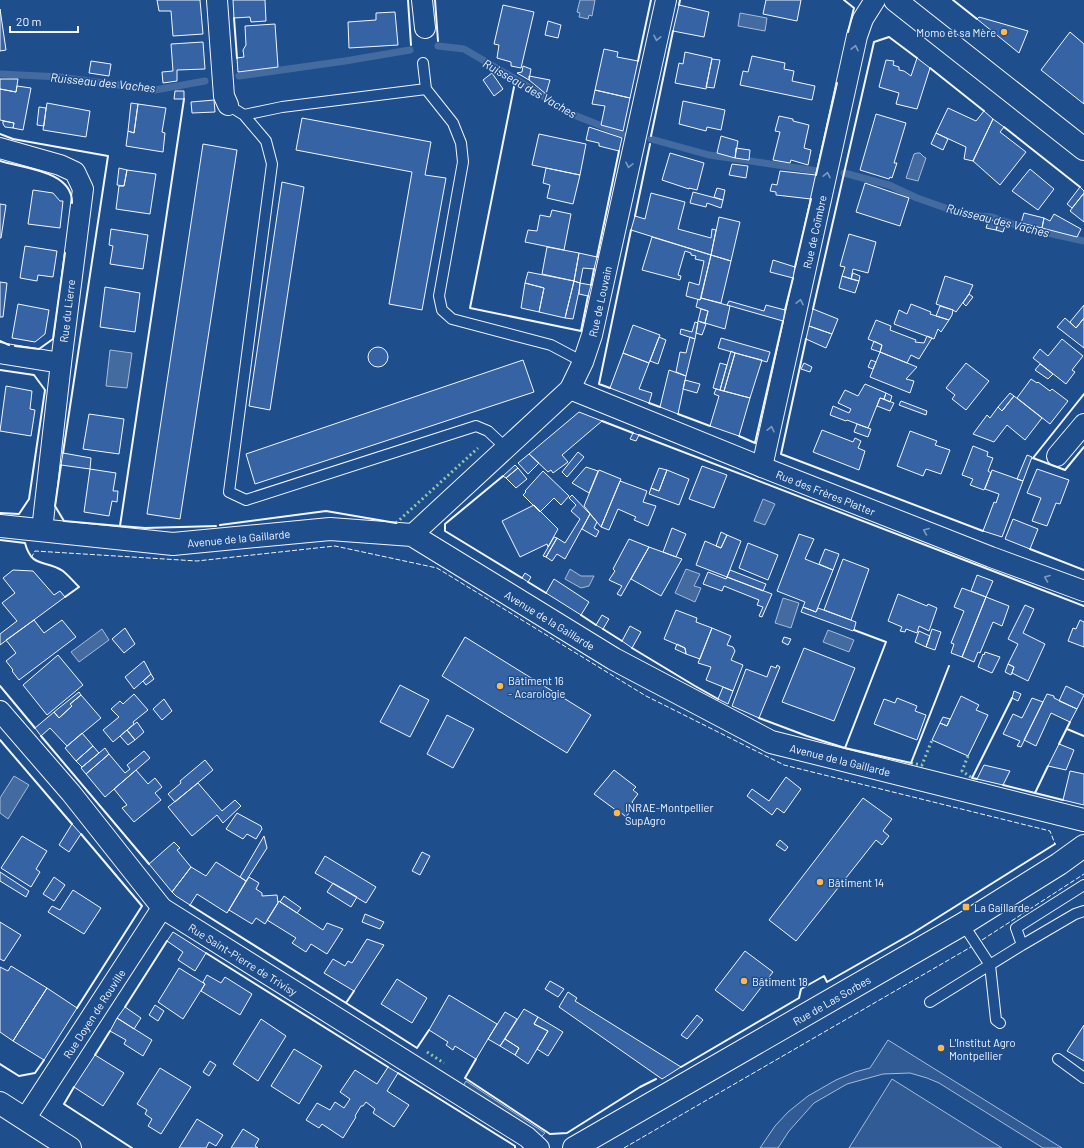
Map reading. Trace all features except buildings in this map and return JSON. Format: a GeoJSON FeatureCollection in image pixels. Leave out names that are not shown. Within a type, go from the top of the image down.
{"type":"FeatureCollection","features":[{"type":"Feature","properties":{"kind":"street"},"geometry":{"type":"LineString","coordinates":[[217,0],[224,96],[236,110]]}},
{"type":"Feature","properties":{"kind":"street"},"geometry":{"type":"LineString","coordinates":[[422,0],[425,28]]}},
{"type":"Feature","properties":{"kind":"street","name":"Rue de Louvain"},"geometry":{"type":"LineString","coordinates":[[412,535],[505,447],[570,389],[592,335],[666,0]]}},
{"type":"Feature","properties":{"kind":"street","name":"Rue de Coïmbre"},"geometry":{"type":"LineString","coordinates":[[762,467],[857,36],[863,19],[875,0]]}},
{"type":"Feature","properties":{"kind":"street"},"geometry":{"type":"LineString","coordinates":[[895,0],[1084,149]]}},
{"type":"Feature","properties":{"kind":"street","name":"Rue du Lierre"},"geometry":{"type":"LineString","coordinates":[[0,148],[60,165],[75,172],[83,189],[42,530]]}},
{"type":"Feature","properties":{"kind":"street"},"geometry":{"type":"LineString","coordinates":[[0,353],[61,363]]}},
{"type":"Feature","properties":{"kind":"street","name":"Rue des Frères Platter"},"geometry":{"type":"LineString","coordinates":[[570,389],[762,467],[991,557],[1084,591]]}},
{"type":"Feature","properties":{"kind":"street"},"geometry":{"type":"LineString","coordinates":[[1057,456],[1084,424]]}},
{"type":"Feature","properties":{"kind":"street","name":"Avenue de la Gaillarde"},"geometry":{"type":"LineString","coordinates":[[0,526],[173,544],[330,529],[412,535],[614,659],[771,742],[1084,820]]}},
{"type":"Feature","properties":{"kind":"street","name":"Rue Saint-Pierre de Trivisy"},"geometry":{"type":"LineString","coordinates":[[0,711],[71,793],[162,908],[527,1137],[539,1148]]}},
{"type":"Feature","properties":{"kind":"street","name":"Rue de Las Sorbes"},"geometry":{"type":"LineString","coordinates":[[574,1148],[963,924],[1059,864],[1084,846]]}},
{"type":"Feature","properties":{"kind":"street","name":"Rue Doyen de Rouville"},"geometry":{"type":"LineString","coordinates":[[25,1119],[162,908]]}},
{"type":"Feature","properties":{"kind":"street"},"geometry":{"type":"LineString","coordinates":[[0,1104],[70,1148]]}},
{"type":"Feature","properties":{"kind":"lane"},"geometry":{"type":"LineString","coordinates":[[423,63],[426,90],[453,123],[461,143],[463,162],[440,296],[442,310],[452,319],[551,345],[582,362]]}},
{"type":"Feature","properties":{"kind":"lane"},"geometry":{"type":"LineString","coordinates":[[236,110],[282,107],[426,90]]}},
{"type":"Feature","properties":{"kind":"lane"},"geometry":{"type":"LineString","coordinates":[[236,110],[266,141],[272,164],[229,492],[246,500],[476,426],[488,431],[505,447]]}},
{"type":"Feature","properties":{"kind":"lane"},"geometry":{"type":"LineString","coordinates":[[1022,945],[1016,928],[1084,885]]}},
{"type":"Feature","properties":{"kind":"lane"},"geometry":{"type":"LineString","coordinates":[[930,1002],[1022,945],[1075,914],[1084,911]]}},
{"type":"Feature","properties":{"kind":"lane"},"geometry":{"type":"LineString","coordinates":[[963,924],[990,965],[996,1020],[1000,1023]]}},
{"type":"Feature","properties":{"kind":"lane"},"geometry":{"type":"LineString","coordinates":[[1058,1060],[1084,1078]]}},
{"type":"Feature","properties":{"kind":"shaded area"},"geometry":{"type":"Polygon","coordinates":[[[580,0],[595,0],[592,16],[589,15],[588,19],[579,17],[580,13],[577,12],[580,0]]]}},
{"type":"Feature","properties":{"kind":"shaded area"},"geometry":{"type":"Polygon","coordinates":[[[740,13],[767,18],[765,31],[738,26],[740,13]]]}},
{"type":"Feature","properties":{"kind":"shaded area"},"geometry":{"type":"Polygon","coordinates":[[[920,153],[926,158],[918,181],[906,178],[914,154],[920,153]]]}},
{"type":"Feature","properties":{"kind":"shaded area"},"geometry":{"type":"Polygon","coordinates":[[[110,350],[132,353],[127,388],[106,386],[110,350]]]}},
{"type":"Feature","properties":{"kind":"shaded area"},"geometry":{"type":"Polygon","coordinates":[[[763,499],[775,504],[765,525],[754,521],[763,499]]]}},
{"type":"Feature","properties":{"kind":"shaded area"},"geometry":{"type":"Polygon","coordinates":[[[570,569],[581,576],[594,576],[589,586],[581,588],[565,579],[570,569]]]}},
{"type":"Feature","properties":{"kind":"shaded area"},"geometry":{"type":"Polygon","coordinates":[[[686,569],[700,574],[694,586],[701,588],[695,602],[675,593],[686,569]]]}},
{"type":"Feature","properties":{"kind":"shaded area"},"geometry":{"type":"Polygon","coordinates":[[[783,598],[799,603],[791,628],[775,623],[783,598]]]}},
{"type":"Feature","properties":{"kind":"shaded area"},"geometry":{"type":"Polygon","coordinates":[[[102,629],[109,640],[79,662],[71,652],[102,629]]]}},
{"type":"Feature","properties":{"kind":"shaded area"},"geometry":{"type":"Polygon","coordinates":[[[828,630],[854,640],[849,652],[823,642],[828,630]]]}},
{"type":"Feature","properties":{"kind":"shaded area"},"geometry":{"type":"Polygon","coordinates":[[[14,776],[29,785],[8,819],[0,813],[0,798],[14,776]]]}},
{"type":"Feature","properties":{"kind":"shaded area"},"geometry":{"type":"Polygon","coordinates":[[[888,1040],[1062,1148],[1043,1148],[939,1083],[910,1073],[883,1074],[847,1084],[814,1103],[789,1131],[778,1148],[760,1148],[775,1126],[788,1112],[808,1096],[836,1080],[855,1072],[870,1068],[888,1040]]]}},
{"type":"Feature","properties":{"kind":"shaded area"},"geometry":{"type":"Polygon","coordinates":[[[892,1079],[1002,1148],[849,1148],[892,1079]]]}},
{"type":"Feature","properties":{"kind":"shaded area"},"geometry":{"type":"Polygon","coordinates":[[[466,1081],[545,1133],[540,1138],[462,1088],[466,1081]]]}},
{"type":"Feature","properties":{"kind":"waterway","name":"Ruisseau des Vaches"},"geometry":{"type":"LineString","coordinates":[[438,46],[464,49],[524,84],[569,113],[622,134]]}},
{"type":"Feature","properties":{"kind":"waterway","name":"Ruisseau des Vaches"},"geometry":{"type":"LineString","coordinates":[[239,76],[410,50]]}},
{"type":"Feature","properties":{"kind":"waterway","name":"Ruisseau des Vaches"},"geometry":{"type":"LineString","coordinates":[[0,74],[60,77],[155,90],[205,81]]}},
{"type":"Feature","properties":{"kind":"waterway","name":"Ruisseau des Vaches"},"geometry":{"type":"LineString","coordinates":[[651,139],[709,155],[818,171]]}},
{"type":"Feature","properties":{"kind":"waterway","name":"Ruisseau des Vaches"},"geometry":{"type":"LineString","coordinates":[[844,173],[889,185],[917,198],[957,212],[992,217],[1021,227],[1084,241]]}},
{"type":"Feature","properties":{"kind":"hedge"},"geometry":{"type":"LineString","coordinates":[[396,523],[478,448]]}},
{"type":"Feature","properties":{"kind":"hedge"},"geometry":{"type":"LineString","coordinates":[[911,763],[922,765],[932,740]]}},
{"type":"Feature","properties":{"kind":"hedge"},"geometry":{"type":"LineString","coordinates":[[968,756],[962,771],[972,778]]}},
{"type":"Feature","properties":{"kind":"hedge"},"geometry":{"type":"LineString","coordinates":[[427,1052],[444,1063]]}},
{"type":"Feature","properties":{"kind":"fence"},"geometry":{"type":"LineString","coordinates":[[31,558],[35,551],[197,561],[335,546],[437,568],[646,696],[784,765],[1050,831],[1055,844]]}},
{"type":"Feature","properties":{"kind":"fence"},"geometry":{"type":"LineString","coordinates":[[982,940],[1084,874]]}},
{"type":"Feature","properties":{"kind":"fence"},"geometry":{"type":"LineString","coordinates":[[624,1148],[971,947]]}},
{"type":"Feature","properties":{"kind":"wall"},"geometry":{"type":"LineString","coordinates":[[408,0],[411,45]]}},
{"type":"Feature","properties":{"kind":"wall"},"geometry":{"type":"LineString","coordinates":[[435,0],[438,41]]}},
{"type":"Feature","properties":{"kind":"wall"},"geometry":{"type":"LineString","coordinates":[[638,61],[651,0]]}},
{"type":"Feature","properties":{"kind":"wall"},"geometry":{"type":"LineString","coordinates":[[679,5],[680,0]]}},
{"type":"Feature","properties":{"kind":"wall"},"geometry":{"type":"LineString","coordinates":[[844,0],[854,8],[848,32]]}},
{"type":"Feature","properties":{"kind":"wall"},"geometry":{"type":"LineString","coordinates":[[953,0],[977,19]]}},
{"type":"Feature","properties":{"kind":"wall"},"geometry":{"type":"LineString","coordinates":[[234,18],[237,58]]}},
{"type":"Feature","properties":{"kind":"wall"},"geometry":{"type":"LineString","coordinates":[[651,136],[673,31]]}},
{"type":"Feature","properties":{"kind":"wall"},"geometry":{"type":"LineString","coordinates":[[813,309],[874,42],[889,37],[917,58]]}},
{"type":"Feature","properties":{"kind":"wall"},"geometry":{"type":"LineString","coordinates":[[930,68],[984,111]]}},
{"type":"Feature","properties":{"kind":"wall"},"geometry":{"type":"LineString","coordinates":[[515,82],[470,308],[581,331],[588,296]]}},
{"type":"Feature","properties":{"kind":"wall"},"geometry":{"type":"LineString","coordinates":[[816,175],[837,83]]}},
{"type":"Feature","properties":{"kind":"wall"},"geometry":{"type":"LineString","coordinates":[[61,465],[55,506],[64,521],[120,526],[184,99]]}},
{"type":"Feature","properties":{"kind":"wall"},"geometry":{"type":"LineString","coordinates":[[1004,127],[1080,187]]}},
{"type":"Feature","properties":{"kind":"wall"},"geometry":{"type":"LineString","coordinates":[[0,134],[13,139],[108,156],[63,453]]}},
{"type":"Feature","properties":{"kind":"wall"},"geometry":{"type":"LineString","coordinates":[[635,216],[650,144]]}},
{"type":"Feature","properties":{"kind":"wall"},"geometry":{"type":"LineString","coordinates":[[597,257],[619,151]]}},
{"type":"Feature","properties":{"kind":"wall"},"geometry":{"type":"LineString","coordinates":[[0,161],[33,169],[56,177],[70,192],[72,203]]}},
{"type":"Feature","properties":{"kind":"wall"},"geometry":{"type":"LineString","coordinates":[[795,267],[811,199]]}},
{"type":"Feature","properties":{"kind":"wall"},"geometry":{"type":"LineString","coordinates":[[610,388],[599,384],[631,230]]}},
{"type":"Feature","properties":{"kind":"wall"},"geometry":{"type":"LineString","coordinates":[[15,346],[39,349],[53,339],[65,253]]}},
{"type":"Feature","properties":{"kind":"wall"},"geometry":{"type":"LineString","coordinates":[[591,285],[594,269]]}},
{"type":"Feature","properties":{"kind":"wall"},"geometry":{"type":"LineString","coordinates":[[785,310],[793,278]]}},
{"type":"Feature","properties":{"kind":"wall"},"geometry":{"type":"LineString","coordinates":[[739,436],[755,443],[783,321]]}},
{"type":"Feature","properties":{"kind":"wall"},"geometry":{"type":"LineString","coordinates":[[806,339],[781,454],[983,531]]}},
{"type":"Feature","properties":{"kind":"wall"},"geometry":{"type":"LineString","coordinates":[[0,341],[9,345]]}},
{"type":"Feature","properties":{"kind":"wall"},"geometry":{"type":"LineString","coordinates":[[0,370],[34,375],[45,390],[29,499],[19,514],[0,513]]}},
{"type":"Feature","properties":{"kind":"wall"},"geometry":{"type":"LineString","coordinates":[[1084,394],[1033,458],[1065,470],[1084,447]]}},
{"type":"Feature","properties":{"kind":"wall"},"geometry":{"type":"LineString","coordinates":[[649,403],[660,407]]}},
{"type":"Feature","properties":{"kind":"wall"},"geometry":{"type":"LineString","coordinates":[[678,414],[710,426]]}},
{"type":"Feature","properties":{"kind":"wall"},"geometry":{"type":"LineString","coordinates":[[602,421],[633,433]]}},
{"type":"Feature","properties":{"kind":"wall"},"geometry":{"type":"LineString","coordinates":[[639,435],[1084,606]]}},
{"type":"Feature","properties":{"kind":"wall"},"geometry":{"type":"LineString","coordinates":[[503,476],[445,524],[445,531],[522,578]]}},
{"type":"Feature","properties":{"kind":"wall"},"geometry":{"type":"LineString","coordinates":[[220,525],[326,511],[396,523]]}},
{"type":"Feature","properties":{"kind":"wall"},"geometry":{"type":"LineString","coordinates":[[120,526],[145,528],[216,526]]}},
{"type":"Feature","properties":{"kind":"wall"},"geometry":{"type":"LineString","coordinates":[[0,540],[25,543],[31,557],[35,560],[63,571],[79,587],[65,597]]}},
{"type":"Feature","properties":{"kind":"wall"},"geometry":{"type":"LineString","coordinates":[[1030,549],[1084,570]]}},
{"type":"Feature","properties":{"kind":"wall"},"geometry":{"type":"LineString","coordinates":[[528,582],[546,593]]}},
{"type":"Feature","properties":{"kind":"wall"},"geometry":{"type":"LineString","coordinates":[[581,615],[596,625]]}},
{"type":"Feature","properties":{"kind":"wall"},"geometry":{"type":"LineString","coordinates":[[603,629],[622,641]]}},
{"type":"Feature","properties":{"kind":"wall"},"geometry":{"type":"LineString","coordinates":[[759,718],[845,748],[886,642],[854,630]]}},
{"type":"Feature","properties":{"kind":"wall"},"geometry":{"type":"LineString","coordinates":[[632,648],[718,699]]}},
{"type":"Feature","properties":{"kind":"wall"},"geometry":{"type":"LineString","coordinates":[[845,748],[911,763],[949,666]]}},
{"type":"Feature","properties":{"kind":"wall"},"geometry":{"type":"LineString","coordinates":[[0,686],[35,728]]}},
{"type":"Feature","properties":{"kind":"wall"},"geometry":{"type":"LineString","coordinates":[[977,779],[972,778],[1012,698]]}},
{"type":"Feature","properties":{"kind":"wall"},"geometry":{"type":"LineString","coordinates":[[1059,744],[1070,722]]}},
{"type":"Feature","properties":{"kind":"wall"},"geometry":{"type":"LineString","coordinates":[[1067,729],[1084,736]]}},
{"type":"Feature","properties":{"kind":"wall"},"geometry":{"type":"LineString","coordinates":[[41,736],[149,864]]}},
{"type":"Feature","properties":{"kind":"wall"},"geometry":{"type":"LineString","coordinates":[[0,740],[72,824]]}},
{"type":"Feature","properties":{"kind":"wall"},"geometry":{"type":"LineString","coordinates":[[1003,785],[1035,793],[1048,766]]}},
{"type":"Feature","properties":{"kind":"wall"},"geometry":{"type":"LineString","coordinates":[[1035,793],[1063,800]]}},
{"type":"Feature","properties":{"kind":"wall"},"geometry":{"type":"LineString","coordinates":[[77,1008],[142,906],[81,834]]}},
{"type":"Feature","properties":{"kind":"wall"},"geometry":{"type":"LineString","coordinates":[[681,1067],[799,998],[801,989],[824,976],[827,982],[913,933],[1055,844]]}},
{"type":"Feature","properties":{"kind":"wall"},"geometry":{"type":"LineString","coordinates":[[190,905],[346,1003],[354,991]]}},
{"type":"Feature","properties":{"kind":"wall"},"geometry":{"type":"LineString","coordinates":[[125,1007],[167,941]]}},
{"type":"Feature","properties":{"kind":"wall"},"geometry":{"type":"LineString","coordinates":[[206,953],[388,1067]]}},
{"type":"Feature","properties":{"kind":"wall"},"geometry":{"type":"LineString","coordinates":[[346,1003],[417,1048],[429,1030]]}},
{"type":"Feature","properties":{"kind":"wall"},"geometry":{"type":"LineString","coordinates":[[95,1055],[110,1031]]}},
{"type":"Feature","properties":{"kind":"wall"},"geometry":{"type":"LineString","coordinates":[[476,1059],[465,1078],[550,1134],[567,1133],[640,1087],[656,1079]]}},
{"type":"Feature","properties":{"kind":"wall"},"geometry":{"type":"LineString","coordinates":[[0,1064],[19,1076],[35,1073],[44,1060]]}},
{"type":"Feature","properties":{"kind":"wall"},"geometry":{"type":"LineString","coordinates":[[398,1073],[515,1146],[515,1148]]}},
{"type":"Feature","properties":{"kind":"wall"},"geometry":{"type":"LineString","coordinates":[[74,1087],[64,1104],[132,1148]]}},
{"type":"Feature","properties":{"kind":"place","name":"Momo et sa Mère"},"geometry":{"type":"Point","coordinates":[1004,32]}},
{"type":"Feature","properties":{"kind":"place","name":"Bâtiment 16 - Acarologie"},"geometry":{"type":"Point","coordinates":[500,686]}},
{"type":"Feature","properties":{"kind":"place","name":"INRAE-Montpellier SupAgro"},"geometry":{"type":"Point","coordinates":[617,813]}},
{"type":"Feature","properties":{"kind":"place","name":"Bâtiment 14"},"geometry":{"type":"Point","coordinates":[820,882]}},
{"type":"Feature","properties":{"kind":"place","name":"La Gaillarde"},"geometry":{"type":"Point","coordinates":[966,907]}},
{"type":"Feature","properties":{"kind":"place","name":"Bâtiment 18"},"geometry":{"type":"Point","coordinates":[744,981]}},
{"type":"Feature","properties":{"kind":"place","name":"L'Institut Agro Montpellier"},"geometry":{"type":"Point","coordinates":[941,1048]}}]}
